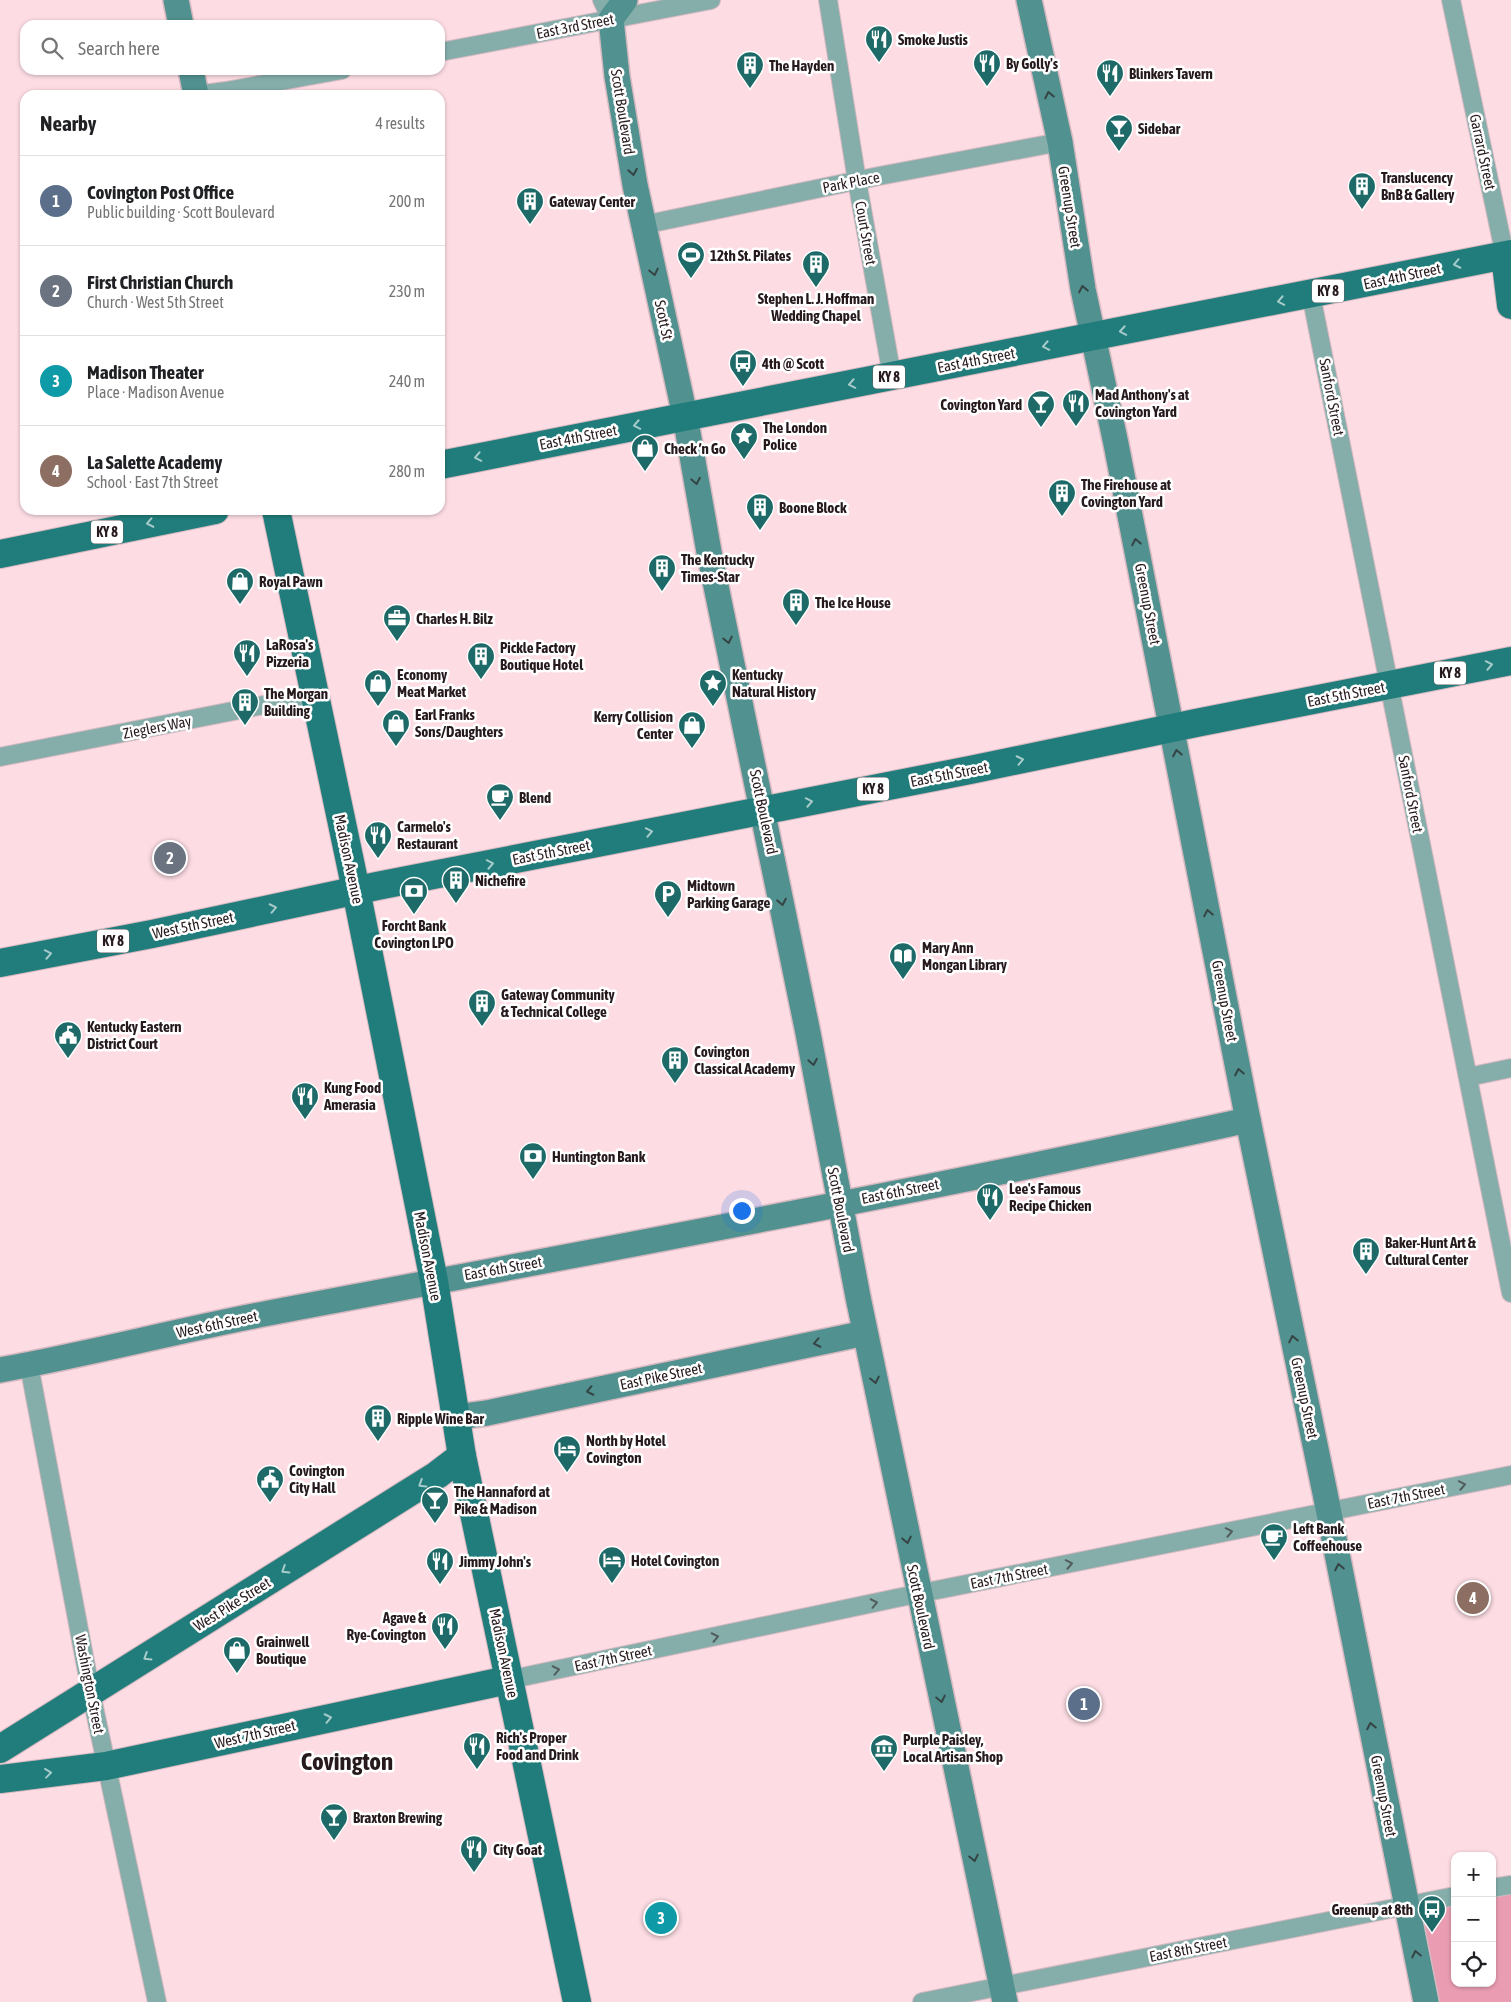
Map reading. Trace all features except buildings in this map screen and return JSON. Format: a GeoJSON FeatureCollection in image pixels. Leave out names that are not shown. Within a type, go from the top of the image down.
{"type":"FeatureCollection","features":[{"type":"Feature","properties":{"kind":"main road"},"geometry":{"type":"LineString","coordinates":[[176,0],[180,20]]}},
{"type":"Feature","properties":{"kind":"main road","name":"Greenup Street"},"geometry":{"type":"LineString","coordinates":[[1029,0],[1060,142],[1083,289],[1094,336],[1248,1120],[1426,2002]]}},
{"type":"Feature","properties":{"kind":"main road","name":"Scott Boulevard"},"geometry":{"type":"LineString","coordinates":[[613,6],[617,76],[643,225]]}},
{"type":"Feature","properties":{"kind":"main road"},"geometry":{"type":"LineString","coordinates":[[192,75],[195,90]]}},
{"type":"Feature","properties":{"kind":"main road","name":"Scott St"},"geometry":{"type":"LineString","coordinates":[[643,225],[685,416]]}},
{"type":"Feature","properties":{"kind":"main road","name":"East 4th Street"},"geometry":{"type":"LineString","coordinates":[[445,464],[1508,255]]}},
{"type":"Feature","properties":{"kind":"main road","name":"Garrard Street"},"geometry":{"type":"LineString","coordinates":[[1508,255],[1511,305]]}},
{"type":"Feature","properties":{"kind":"main road","name":"Scott Boulevard"},"geometry":{"type":"LineString","coordinates":[[685,416],[709,552],[764,810],[808,1033],[839,1204],[918,1594],[1003,1994]]}},
{"type":"Feature","properties":{"kind":"main road","name":"KY 8"},"geometry":{"type":"LineString","coordinates":[[0,554],[191,515]]}},
{"type":"Feature","properties":{"kind":"main road","name":"Madison Avenue"},"geometry":{"type":"LineString","coordinates":[[277,515],[356,890],[434,1281],[462,1456],[576,2002]]}},
{"type":"Feature","properties":{"kind":"main road","name":"East 5th Street"},"geometry":{"type":"LineString","coordinates":[[356,890],[970,770],[1511,661]]}},
{"type":"Feature","properties":{"kind":"main road","name":"West 5th Street"},"geometry":{"type":"LineString","coordinates":[[0,963],[152,934],[356,890]]}},
{"type":"Feature","properties":{"kind":"main road","name":"East 6th Street"},"geometry":{"type":"LineString","coordinates":[[434,1281],[839,1204],[1248,1120]]}},
{"type":"Feature","properties":{"kind":"main road","name":"West 6th Street"},"geometry":{"type":"LineString","coordinates":[[0,1370],[228,1320],[434,1281]]}},
{"type":"Feature","properties":{"kind":"main road","name":"East Pike Street"},"geometry":{"type":"LineString","coordinates":[[457,1417],[865,1332]]}},
{"type":"Feature","properties":{"kind":"main road","name":"West Pike Street"},"geometry":{"type":"LineString","coordinates":[[0,1749],[437,1474],[462,1456]]}},
{"type":"Feature","properties":{"kind":"main road","name":"West 7th Street"},"geometry":{"type":"LineString","coordinates":[[0,1779],[106,1766],[508,1680]]}},
{"type":"Feature","properties":{"kind":"street","name":"East 3rd Street"},"geometry":{"type":"LineString","coordinates":[[445,51],[613,6],[711,0]]}},
{"type":"Feature","properties":{"kind":"street","name":"Court Street"},"geometry":{"type":"LineString","coordinates":[[828,0],[857,181],[892,376]]}},
{"type":"Feature","properties":{"kind":"street","name":"Garrard Street"},"geometry":{"type":"LineString","coordinates":[[1451,0],[1508,255]]}},
{"type":"Feature","properties":{"kind":"street"},"geometry":{"type":"LineString","coordinates":[[232,90],[314,75]]}},
{"type":"Feature","properties":{"kind":"street","name":"Park Place"},"geometry":{"type":"LineString","coordinates":[[643,225],[1060,142]]}},
{"type":"Feature","properties":{"kind":"street","name":"Sanford Street"},"geometry":{"type":"LineString","coordinates":[[1311,295],[1511,1293]]}},
{"type":"Feature","properties":{"kind":"street","name":"Zieglers Way"},"geometry":{"type":"LineString","coordinates":[[0,757],[314,695]]}},
{"type":"Feature","properties":{"kind":"street"},"geometry":{"type":"LineString","coordinates":[[1468,1077],[1511,1068]]}},
{"type":"Feature","properties":{"kind":"street","name":"Washington Street"},"geometry":{"type":"LineString","coordinates":[[29,1365],[91,1693],[124,1840],[157,2002]]}},
{"type":"Feature","properties":{"kind":"street","name":"East 7th Street"},"geometry":{"type":"LineString","coordinates":[[508,1680],[918,1594],[1511,1475]]}},
{"type":"Feature","properties":{"kind":"street"},"geometry":{"type":"LineString","coordinates":[[1496,1887],[1511,1885]]}},
{"type":"Feature","properties":{"kind":"street","name":"East 8th Street"},"geometry":{"type":"LineString","coordinates":[[922,2002],[1003,1994],[1451,1897]]}},
{"type":"Feature","properties":{"kind":"shaded area"},"geometry":{"type":"Polygon","coordinates":[[[1511,1885],[1511,2002],[1426,2002],[1406,1906],[1451,1897],[1451,1987],[1496,1987],[1496,1887],[1511,1885]]]}},
{"type":"Feature","properties":{"kind":"place","name":"Smoke Justis"},"geometry":{"type":"Point","coordinates":[879,63]}},
{"type":"Feature","properties":{"kind":"place","name":"By Golly's"},"geometry":{"type":"Point","coordinates":[987,87]}},
{"type":"Feature","properties":{"kind":"place","name":"The Hayden"},"geometry":{"type":"Point","coordinates":[750,89]}},
{"type":"Feature","properties":{"kind":"place","name":"Blinkers Tavern"},"geometry":{"type":"Point","coordinates":[1110,97]}},
{"type":"Feature","properties":{"kind":"place","name":"Sidebar"},"geometry":{"type":"Point","coordinates":[1119,152]}},
{"type":"Feature","properties":{"kind":"place","name":"Translucency BnB & Gallery"},"geometry":{"type":"Point","coordinates":[1362,210]}},
{"type":"Feature","properties":{"kind":"place","name":"Gateway Center"},"geometry":{"type":"Point","coordinates":[530,225]}},
{"type":"Feature","properties":{"kind":"place","name":"12th St. Pilates"},"geometry":{"type":"Point","coordinates":[691,279]}},
{"type":"Feature","properties":{"kind":"place","name":"Stephen L. J. Hoffman Wedding Chapel"},"geometry":{"type":"Point","coordinates":[816,288]}},
{"type":"Feature","properties":{"kind":"place","name":"4th @ Scott"},"geometry":{"type":"Point","coordinates":[743,387]}},
{"type":"Feature","properties":{"kind":"place","name":"Mad Anthony's at Covington Yard"},"geometry":{"type":"Point","coordinates":[1076,427]}},
{"type":"Feature","properties":{"kind":"place","name":"Covington Yard"},"geometry":{"type":"Point","coordinates":[1041,428]}},
{"type":"Feature","properties":{"kind":"place","name":"The London Police"},"geometry":{"type":"Point","coordinates":[744,460]}},
{"type":"Feature","properties":{"kind":"place","name":"Check ’n Go"},"geometry":{"type":"Point","coordinates":[645,472]}},
{"type":"Feature","properties":{"kind":"place","name":"The Firehouse at Covington Yard"},"geometry":{"type":"Point","coordinates":[1062,517]}},
{"type":"Feature","properties":{"kind":"place","name":"Boone Block"},"geometry":{"type":"Point","coordinates":[760,531]}},
{"type":"Feature","properties":{"kind":"place","name":"The Kentucky Times-Star"},"geometry":{"type":"Point","coordinates":[662,592]}},
{"type":"Feature","properties":{"kind":"place","name":"Royal Pawn"},"geometry":{"type":"Point","coordinates":[240,605]}},
{"type":"Feature","properties":{"kind":"place","name":"The Ice House"},"geometry":{"type":"Point","coordinates":[796,626]}},
{"type":"Feature","properties":{"kind":"place","name":"Charles H. Bilz"},"geometry":{"type":"Point","coordinates":[397,642]}},
{"type":"Feature","properties":{"kind":"place","name":"LaRosa's Pizzeria"},"geometry":{"type":"Point","coordinates":[247,677]}},
{"type":"Feature","properties":{"kind":"place","name":"Pickle Factory Boutique Hotel"},"geometry":{"type":"Point","coordinates":[481,680]}},
{"type":"Feature","properties":{"kind":"place","name":"Economy Meat Market"},"geometry":{"type":"Point","coordinates":[378,707]}},
{"type":"Feature","properties":{"kind":"place","name":"Kentucky Natural History"},"geometry":{"type":"Point","coordinates":[713,707]}},
{"type":"Feature","properties":{"kind":"place","name":"The Morgan Building"},"geometry":{"type":"Point","coordinates":[245,726]}},
{"type":"Feature","properties":{"kind":"place","name":"Earl Franks Sons/Daughters"},"geometry":{"type":"Point","coordinates":[396,747]}},
{"type":"Feature","properties":{"kind":"place","name":"Kerry Collision Center"},"geometry":{"type":"Point","coordinates":[692,749]}},
{"type":"Feature","properties":{"kind":"place","name":"Blend"},"geometry":{"type":"Point","coordinates":[500,821]}},
{"type":"Feature","properties":{"kind":"place","name":"First Christian Church"},"geometry":{"type":"Point","coordinates":[170,858]}},
{"type":"Feature","properties":{"kind":"place","name":"Carmelo's Restaurant"},"geometry":{"type":"Point","coordinates":[378,859]}},
{"type":"Feature","properties":{"kind":"place","name":"Nichefire"},"geometry":{"type":"Point","coordinates":[456,904]}},
{"type":"Feature","properties":{"kind":"place","name":"Forcht Bank Covington LPO"},"geometry":{"type":"Point","coordinates":[414,915]}},
{"type":"Feature","properties":{"kind":"place","name":"Midtown Parking Garage"},"geometry":{"type":"Point","coordinates":[668,918]}},
{"type":"Feature","properties":{"kind":"place","name":"Mary Ann Mongan Library"},"geometry":{"type":"Point","coordinates":[903,980]}},
{"type":"Feature","properties":{"kind":"place","name":"Gateway Community & Technical College"},"geometry":{"type":"Point","coordinates":[482,1027]}},
{"type":"Feature","properties":{"kind":"place","name":"Kentucky Eastern District Court"},"geometry":{"type":"Point","coordinates":[68,1059]}},
{"type":"Feature","properties":{"kind":"place","name":"Covington Classical Academy"},"geometry":{"type":"Point","coordinates":[675,1084]}},
{"type":"Feature","properties":{"kind":"place","name":"Kung Food Amerasia"},"geometry":{"type":"Point","coordinates":[305,1120]}},
{"type":"Feature","properties":{"kind":"place","name":"Huntington Bank"},"geometry":{"type":"Point","coordinates":[533,1180]}},
{"type":"Feature","properties":{"kind":"place","name":"Lee's Famous Recipe Chicken"},"geometry":{"type":"Point","coordinates":[990,1221]}},
{"type":"Feature","properties":{"kind":"place","name":"Baker-Hunt Art & Cultural Center"},"geometry":{"type":"Point","coordinates":[1366,1275]}},
{"type":"Feature","properties":{"kind":"place","name":"Ripple Wine Bar"},"geometry":{"type":"Point","coordinates":[378,1442]}},
{"type":"Feature","properties":{"kind":"place","name":"North by Hotel Covington"},"geometry":{"type":"Point","coordinates":[567,1473]}},
{"type":"Feature","properties":{"kind":"place","name":"Covington City Hall"},"geometry":{"type":"Point","coordinates":[270,1503]}},
{"type":"Feature","properties":{"kind":"place","name":"The Hannaford at Pike & Madison"},"geometry":{"type":"Point","coordinates":[435,1524]}},
{"type":"Feature","properties":{"kind":"place","name":"Left Bank Coffeehouse"},"geometry":{"type":"Point","coordinates":[1274,1561]}},
{"type":"Feature","properties":{"kind":"place","name":"Hotel Covington"},"geometry":{"type":"Point","coordinates":[612,1584]}},
{"type":"Feature","properties":{"kind":"place","name":"Jimmy John's"},"geometry":{"type":"Point","coordinates":[440,1585]}},
{"type":"Feature","properties":{"kind":"place","name":"La Salette Academy"},"geometry":{"type":"Point","coordinates":[1473,1598]}},
{"type":"Feature","properties":{"kind":"place","name":"Agave & Rye-Covington"},"geometry":{"type":"Point","coordinates":[445,1650]}},
{"type":"Feature","properties":{"kind":"place","name":"Grainwell Boutique"},"geometry":{"type":"Point","coordinates":[237,1674]}},
{"type":"Feature","properties":{"kind":"place","name":"Covington Post Office"},"geometry":{"type":"Point","coordinates":[1084,1704]}},
{"type":"Feature","properties":{"kind":"place","name":"Rich's Proper Food and Drink"},"geometry":{"type":"Point","coordinates":[477,1770]}},
{"type":"Feature","properties":{"kind":"place","name":"Purple Paisley, Local Artisan Shop"},"geometry":{"type":"Point","coordinates":[884,1772]}},
{"type":"Feature","properties":{"kind":"place","name":"Braxton Brewing"},"geometry":{"type":"Point","coordinates":[334,1841]}},
{"type":"Feature","properties":{"kind":"place","name":"City Goat"},"geometry":{"type":"Point","coordinates":[474,1873]}},
{"type":"Feature","properties":{"kind":"place","name":"Madison Theater"},"geometry":{"type":"Point","coordinates":[661,1918]}},
{"type":"Feature","properties":{"kind":"place","name":"Greenup at 8th"},"geometry":{"type":"Point","coordinates":[1432,1933]}},
{"type":"Feature","properties":{"kind":"district","name":"Covington"},"geometry":{"type":"Point","coordinates":[347,1761]}}]}
